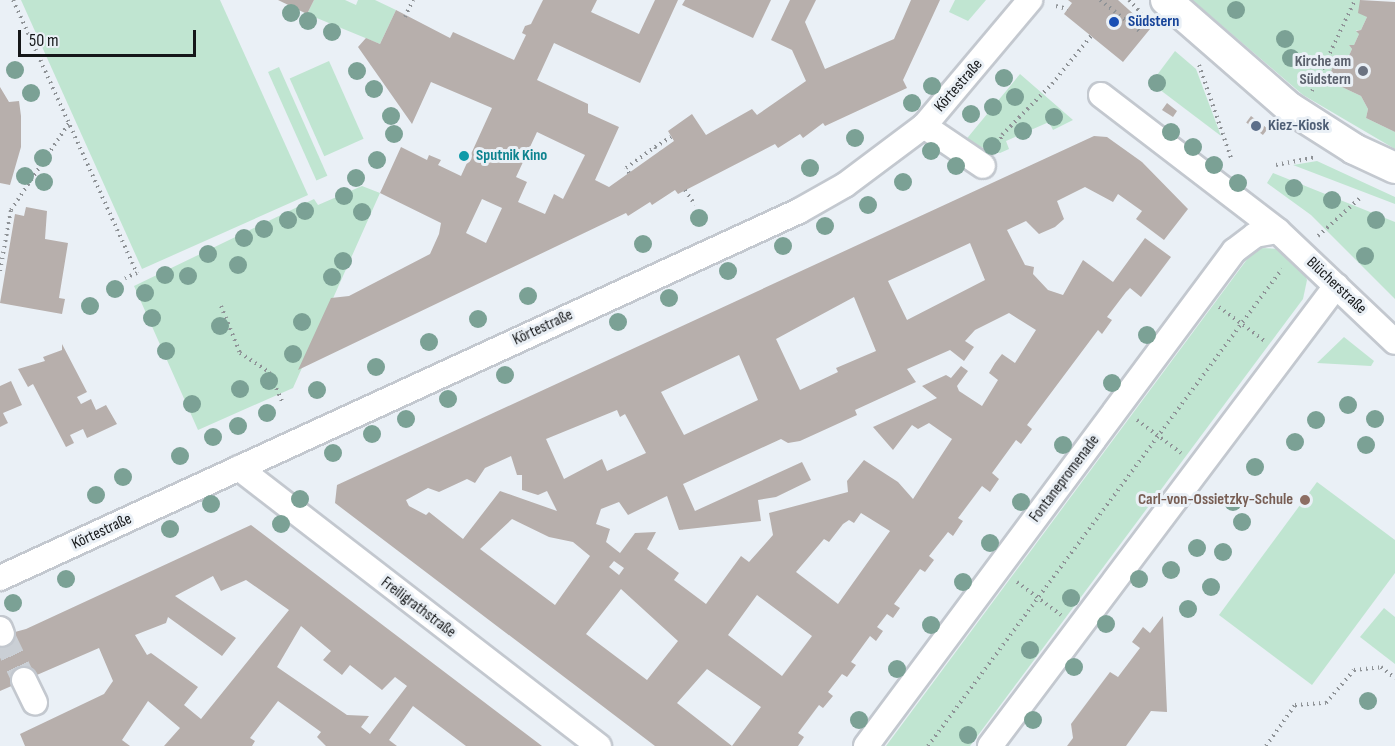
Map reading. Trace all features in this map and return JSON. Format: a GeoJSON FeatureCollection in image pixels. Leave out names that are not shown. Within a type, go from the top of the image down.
{"type":"FeatureCollection","features":[{"type":"Feature","properties":{"kind":"main road"},"geometry":{"type":"LineString","coordinates":[[1154,7],[1290,108],[1354,149],[1395,168]]}},
{"type":"Feature","properties":{"kind":"street","name":"Körtestraße"},"geometry":{"type":"LineString","coordinates":[[0,579],[799,211],[866,173],[924,126],[1030,0]]}},
{"type":"Feature","properties":{"kind":"street"},"geometry":{"type":"LineString","coordinates":[[1101,95],[1278,231]]}},
{"type":"Feature","properties":{"kind":"street"},"geometry":{"type":"LineString","coordinates":[[924,126],[988,164]]}},
{"type":"Feature","properties":{"kind":"street","name":"Blücherstraße"},"geometry":{"type":"LineString","coordinates":[[1278,231],[1395,342]]}},
{"type":"Feature","properties":{"kind":"street","name":"Fontanepromenade"},"geometry":{"type":"LineString","coordinates":[[866,746],[1234,251],[1255,235],[1278,231]]}},
{"type":"Feature","properties":{"kind":"street"},"geometry":{"type":"LineString","coordinates":[[990,746],[1336,286]]}},
{"type":"Feature","properties":{"kind":"street","name":"Freiligrathstraße"},"geometry":{"type":"LineString","coordinates":[[239,468],[599,746]]}},
{"type":"Feature","properties":{"kind":"street"},"geometry":{"type":"LineString","coordinates":[[24,680],[35,704]]}},
{"type":"Feature","properties":{"kind":"path"},"geometry":{"type":"LineString","coordinates":[[14,0],[137,273],[125,278]]}},
{"type":"Feature","properties":{"kind":"path"},"geometry":{"type":"LineString","coordinates":[[405,17],[413,0]]}},
{"type":"Feature","properties":{"kind":"path"},"geometry":{"type":"LineString","coordinates":[[1100,0],[1142,33]]}},
{"type":"Feature","properties":{"kind":"path"},"geometry":{"type":"LineString","coordinates":[[1129,0],[1154,7]]}},
{"type":"Feature","properties":{"kind":"path"},"geometry":{"type":"LineString","coordinates":[[1312,91],[1355,0]]}},
{"type":"Feature","properties":{"kind":"path"},"geometry":{"type":"LineString","coordinates":[[1056,6],[1068,9]]}},
{"type":"Feature","properties":{"kind":"path"},"geometry":{"type":"LineString","coordinates":[[988,164],[1002,135],[1052,84],[1091,36]]}},
{"type":"Feature","properties":{"kind":"path"},"geometry":{"type":"LineString","coordinates":[[1199,64],[1231,158]]}},
{"type":"Feature","properties":{"kind":"path"},"geometry":{"type":"LineString","coordinates":[[0,270],[11,210],[69,123]]}},
{"type":"Feature","properties":{"kind":"path"},"geometry":{"type":"LineString","coordinates":[[629,173],[626,168],[671,137]]}},
{"type":"Feature","properties":{"kind":"path"},"geometry":{"type":"LineString","coordinates":[[655,147],[659,152]]}},
{"type":"Feature","properties":{"kind":"path"},"geometry":{"type":"LineString","coordinates":[[1276,165],[1319,156]]}},
{"type":"Feature","properties":{"kind":"path"},"geometry":{"type":"LineString","coordinates":[[685,190],[695,205]]}},
{"type":"Feature","properties":{"kind":"path"},"geometry":{"type":"LineString","coordinates":[[1318,236],[1360,198]]}},
{"type":"Feature","properties":{"kind":"path"},"geometry":{"type":"LineString","coordinates":[[928,746],[1282,269]]}},
{"type":"Feature","properties":{"kind":"path"},"geometry":{"type":"LineString","coordinates":[[1214,304],[1269,344]]}},
{"type":"Feature","properties":{"kind":"path"},"geometry":{"type":"LineString","coordinates":[[221,306],[240,353],[269,372],[282,401]]}},
{"type":"Feature","properties":{"kind":"path"},"geometry":{"type":"LineString","coordinates":[[1131,416],[1186,457]]}},
{"type":"Feature","properties":{"kind":"path"},"geometry":{"type":"LineString","coordinates":[[1011,578],[1065,618]]}},
{"type":"Feature","properties":{"kind":"path"},"geometry":{"type":"LineString","coordinates":[[1266,746],[1295,705],[1326,703],[1354,670],[1381,667],[1395,678]]}},
{"type":"Feature","properties":{"kind":"green space"},"geometry":{"type":"Polygon","coordinates":[[[21,0],[220,0],[308,195],[142,269],[21,0]]]}},
{"type":"Feature","properties":{"kind":"green space"},"geometry":{"type":"Polygon","coordinates":[[[314,0],[345,0],[356,5],[358,0],[375,0],[396,10],[380,44],[307,14],[314,0]]]}},
{"type":"Feature","properties":{"kind":"green space"},"geometry":{"type":"Polygon","coordinates":[[[955,0],[986,0],[968,21],[949,12],[955,0]]]}},
{"type":"Feature","properties":{"kind":"green space"},"geometry":{"type":"Polygon","coordinates":[[[1192,0],[1360,0],[1367,17],[1361,30],[1356,30],[1359,34],[1354,45],[1349,45],[1352,49],[1346,62],[1337,58],[1327,80],[1361,96],[1368,109],[1366,118],[1395,132],[1395,149],[1303,95],[1192,0]]]}},
{"type":"Feature","properties":{"kind":"green space"},"geometry":{"type":"Polygon","coordinates":[[[1175,51],[1196,69],[1221,136],[1151,83],[1175,51]]]}},
{"type":"Feature","properties":{"kind":"green space"},"geometry":{"type":"Polygon","coordinates":[[[329,61],[364,139],[324,156],[290,78],[329,61]]]}},
{"type":"Feature","properties":{"kind":"green space"},"geometry":{"type":"Polygon","coordinates":[[[279,67],[327,176],[316,181],[268,72],[279,67]]]}},
{"type":"Feature","properties":{"kind":"green space"},"geometry":{"type":"Polygon","coordinates":[[[1020,74],[1073,120],[1053,130],[1049,122],[1006,141],[1009,149],[1000,153],[964,142],[1020,74]]]}},
{"type":"Feature","properties":{"kind":"green space"},"geometry":{"type":"Polygon","coordinates":[[[1317,161],[1395,197],[1395,204],[1293,165],[1317,161]]]}},
{"type":"Feature","properties":{"kind":"green space"},"geometry":{"type":"Polygon","coordinates":[[[1273,173],[1395,222],[1395,299],[1311,215],[1267,183],[1273,173]]]}},
{"type":"Feature","properties":{"kind":"green space"},"geometry":{"type":"Polygon","coordinates":[[[362,186],[380,193],[293,388],[198,430],[134,286],[314,199],[318,205],[362,186]]]}},
{"type":"Feature","properties":{"kind":"green space"},"geometry":{"type":"Polygon","coordinates":[[[1261,248],[1280,249],[1302,268],[1307,280],[1303,299],[970,746],[886,746],[1248,258],[1261,248]]]}},
{"type":"Feature","properties":{"kind":"green space"},"geometry":{"type":"Polygon","coordinates":[[[1344,337],[1374,361],[1371,366],[1317,363],[1344,337]]]}},
{"type":"Feature","properties":{"kind":"green space"},"geometry":{"type":"Polygon","coordinates":[[[1317,482],[1395,540],[1395,573],[1312,685],[1219,615],[1317,482]]]}},
{"type":"Feature","properties":{"kind":"green space"},"geometry":{"type":"Polygon","coordinates":[[[1384,608],[1395,617],[1395,664],[1360,637],[1384,608]]]}},
{"type":"Feature","properties":{"kind":"building"},"geometry":{"type":"Polygon","coordinates":[[[278,0],[314,0],[307,14],[278,0]]]}},
{"type":"Feature","properties":{"kind":"building"},"geometry":{"type":"Polygon","coordinates":[[[543,0],[597,0],[591,12],[639,34],[655,0],[678,0],[640,83],[554,43],[537,80],[588,104],[588,113],[619,127],[595,180],[609,187],[674,141],[668,131],[692,114],[706,135],[752,109],[757,115],[806,81],[792,50],[771,40],[790,0],[816,0],[805,22],[825,69],[894,39],[911,0],[940,0],[903,80],[907,88],[825,126],[823,123],[803,138],[800,134],[778,148],[775,144],[678,194],[675,190],[652,205],[650,202],[628,216],[626,213],[298,370],[331,298],[349,296],[430,254],[441,223],[380,193],[401,147],[427,160],[429,155],[441,160],[438,165],[461,176],[492,108],[431,82],[412,124],[358,47],[366,38],[380,44],[396,10],[450,38],[453,32],[514,60],[526,35],[522,33],[525,26],[531,24],[543,0]],[[537,132],[516,177],[527,182],[518,202],[545,214],[554,194],[563,199],[585,155],[537,132]],[[482,199],[466,233],[486,243],[502,208],[482,199]]]}},
{"type":"Feature","properties":{"kind":"building"},"geometry":{"type":"Polygon","coordinates":[[[685,0],[771,0],[753,38],[682,5],[685,0]]]}},
{"type":"Feature","properties":{"kind":"building"},"geometry":{"type":"Polygon","coordinates":[[[1068,0],[1118,0],[1150,29],[1123,62],[1064,14],[1072,3],[1068,0]]]}},
{"type":"Feature","properties":{"kind":"building","name":"Kirche am Südstern"},"geometry":{"type":"Polygon","coordinates":[[[1360,0],[1395,2],[1395,132],[1366,118],[1368,109],[1361,96],[1327,80],[1337,58],[1346,62],[1352,49],[1349,45],[1354,45],[1359,34],[1356,31],[1361,30],[1367,17],[1358,13],[1360,0]]]}},
{"type":"Feature","properties":{"kind":"building"},"geometry":{"type":"Polygon","coordinates":[[[0,87],[9,102],[19,101],[21,116],[21,147],[10,185],[0,183],[0,87]]]}},
{"type":"Feature","properties":{"kind":"building"},"geometry":{"type":"Polygon","coordinates":[[[1167,103],[1177,111],[1173,117],[1162,110],[1167,103]]]}},
{"type":"Feature","properties":{"kind":"building","name":"Kiez-Kiosk"},"geometry":{"type":"Polygon","coordinates":[[[1251,116],[1268,129],[1263,135],[1246,122],[1251,116]]]}},
{"type":"Feature","properties":{"kind":"building"},"geometry":{"type":"Polygon","coordinates":[[[1094,136],[1107,137],[1142,162],[1188,209],[1164,240],[1136,219],[1142,211],[1118,194],[1113,202],[1085,187],[1057,201],[1064,219],[1055,227],[1039,234],[1026,221],[1007,230],[1025,265],[1034,267],[1033,274],[1048,290],[1063,295],[1083,260],[1113,282],[1145,238],[1171,257],[1141,297],[1130,288],[1126,292],[1107,317],[1112,320],[1102,334],[1098,330],[1027,425],[1032,429],[1021,444],[1016,440],[992,473],[999,479],[990,492],[982,486],[958,518],[963,521],[953,536],[948,532],[929,556],[934,560],[925,572],[920,569],[894,604],[900,608],[893,618],[887,614],[877,627],[883,631],[876,641],[870,636],[851,662],[856,665],[847,677],[842,674],[828,692],[833,696],[823,708],[819,705],[798,733],[804,737],[798,746],[732,746],[655,746],[335,503],[337,485],[1094,136]],[[970,243],[888,281],[907,320],[985,280],[970,243]],[[854,297],[776,339],[800,390],[838,372],[836,368],[876,351],[854,297]],[[1009,313],[975,330],[965,341],[974,347],[964,361],[950,350],[907,369],[916,382],[855,410],[857,415],[800,441],[788,443],[781,439],[683,484],[695,511],[802,462],[811,480],[776,497],[758,500],[761,521],[679,530],[667,496],[628,515],[619,502],[601,509],[596,524],[610,529],[606,542],[620,553],[635,533],[656,532],[647,549],[679,573],[674,580],[706,604],[741,556],[749,562],[773,535],[769,513],[848,492],[847,481],[864,460],[898,482],[913,499],[952,439],[929,423],[918,429],[912,425],[893,450],[873,427],[937,398],[922,386],[946,375],[951,378],[961,366],[968,371],[957,386],[959,391],[982,406],[998,380],[989,373],[995,363],[1002,354],[1015,363],[1036,330],[1009,313]],[[739,355],[661,392],[684,435],[758,400],[739,355]],[[617,410],[546,439],[564,479],[602,459],[607,471],[646,453],[625,414],[620,417],[617,410]],[[511,456],[485,468],[475,483],[467,479],[439,492],[428,488],[406,500],[409,506],[426,515],[429,512],[463,539],[500,491],[557,511],[547,491],[538,495],[522,490],[522,475],[517,475],[511,456]],[[861,513],[854,523],[849,520],[829,542],[824,539],[796,572],[838,604],[890,531],[861,513]],[[512,519],[480,549],[555,605],[590,556],[573,542],[549,537],[512,519]],[[614,561],[609,567],[619,575],[624,568],[614,561]],[[621,589],[586,634],[647,680],[678,641],[621,589]],[[757,595],[728,635],[782,676],[812,636],[757,595]],[[707,669],[677,703],[732,746],[761,707],[707,669]]]}},
{"type":"Feature","properties":{"kind":"building"},"geometry":{"type":"Polygon","coordinates":[[[26,207],[47,211],[45,239],[68,243],[59,298],[65,299],[62,314],[0,303],[15,214],[24,216],[26,207]]]}},
{"type":"Feature","properties":{"kind":"building"},"geometry":{"type":"Polygon","coordinates":[[[62,344],[87,392],[77,397],[81,404],[91,399],[96,410],[106,405],[117,424],[87,438],[83,429],[70,435],[74,443],[66,447],[33,384],[28,387],[18,369],[45,361],[43,357],[62,350],[62,344]]]}},
{"type":"Feature","properties":{"kind":"building"},"geometry":{"type":"Polygon","coordinates":[[[11,381],[22,405],[3,413],[8,423],[0,427],[0,386],[11,381]]]}},
{"type":"Feature","properties":{"kind":"building"},"geometry":{"type":"Polygon","coordinates":[[[251,525],[542,746],[466,746],[413,706],[389,740],[397,746],[326,746],[317,737],[321,732],[278,701],[250,738],[255,741],[252,746],[164,746],[180,728],[148,701],[122,740],[130,746],[25,746],[20,734],[104,694],[113,681],[99,648],[0,691],[0,636],[26,629],[251,525]],[[213,576],[175,596],[236,638],[222,656],[168,617],[166,623],[135,635],[147,655],[151,653],[198,687],[184,705],[201,719],[289,610],[246,580],[221,591],[213,576]],[[301,626],[277,667],[347,715],[369,716],[361,727],[370,734],[407,686],[395,677],[382,690],[350,665],[342,675],[323,660],[331,651],[301,626]]]}},
{"type":"Feature","properties":{"kind":"building"},"geometry":{"type":"Polygon","coordinates":[[[1163,616],[1167,712],[1151,711],[1126,746],[1067,746],[1073,738],[1071,724],[1110,672],[1118,677],[1140,648],[1132,642],[1143,627],[1150,633],[1163,616]]]}},
{"type":"Feature","properties":{"kind":"tunnel"},"geometry":{"type":"LineString","coordinates":[[2,634],[24,680]]}},
{"type":"Feature","properties":{"kind":"place","name":"Südstern"},"geometry":{"type":"Point","coordinates":[1114,22]}},
{"type":"Feature","properties":{"kind":"place","name":"Kirche am Südstern"},"geometry":{"type":"Point","coordinates":[1363,71]}},
{"type":"Feature","properties":{"kind":"place","name":"Kiez-Kiosk"},"geometry":{"type":"Point","coordinates":[1256,126]}},
{"type":"Feature","properties":{"kind":"place","name":"Sputnik Kino"},"geometry":{"type":"Point","coordinates":[464,156]}},
{"type":"Feature","properties":{"kind":"place","name":"Carl-von-Ossietzky-Schule"},"geometry":{"type":"Point","coordinates":[1305,500]}}]}
